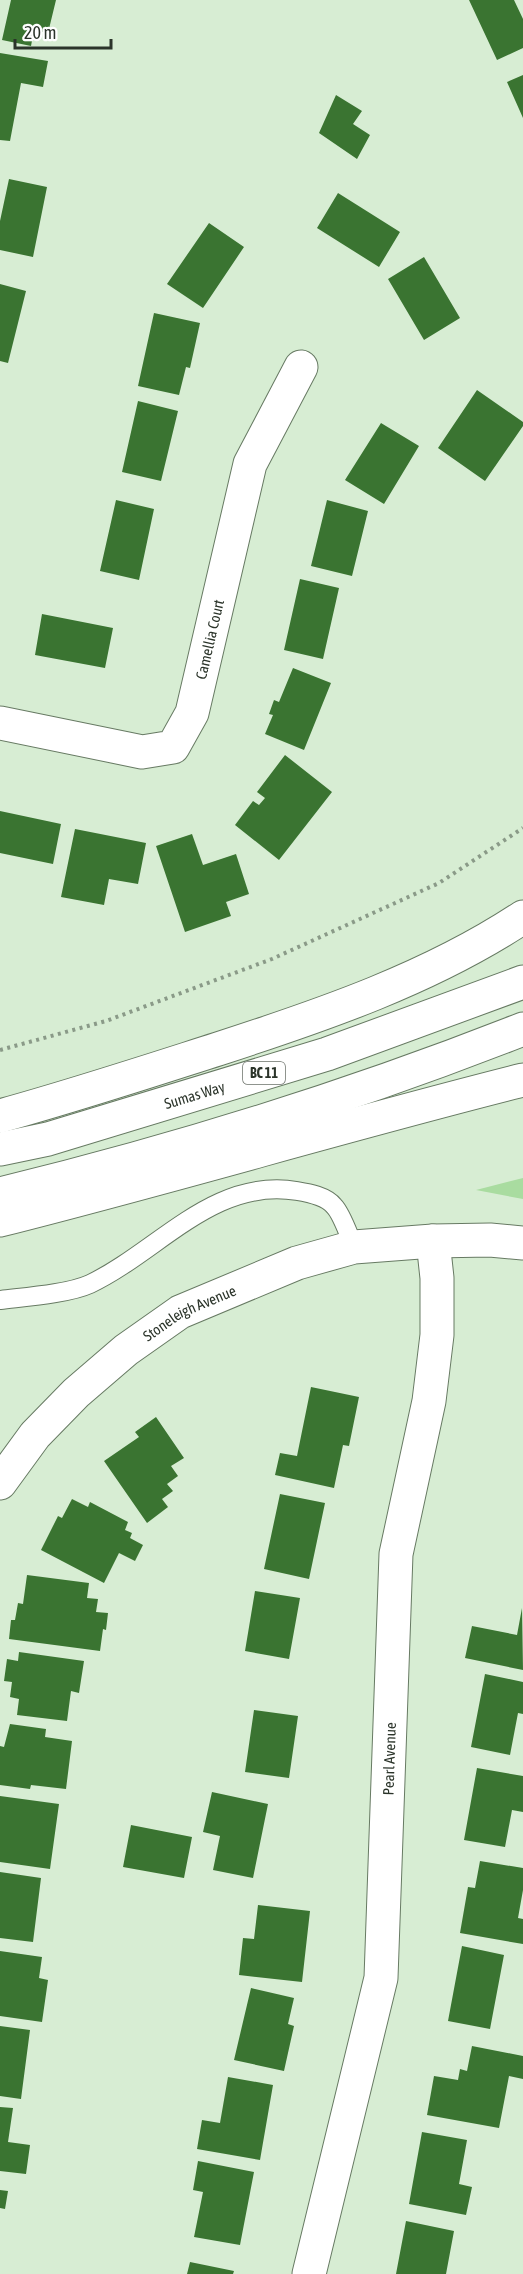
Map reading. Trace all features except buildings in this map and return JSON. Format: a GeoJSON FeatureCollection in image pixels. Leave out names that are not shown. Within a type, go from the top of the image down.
{"type":"FeatureCollection","features":[{"type":"Feature","properties":{"kind":"main road","name":"Camellia Court"},"geometry":{"type":"LineString","coordinates":[[0,723],[142,752],[172,747],[192,714],[250,464],[301,367]]}},
{"type":"Feature","properties":{"kind":"main road"},"geometry":{"type":"LineString","coordinates":[[0,1116],[84,1092],[300,1022],[348,1004],[438,964],[523,917]]}},
{"type":"Feature","properties":{"kind":"main road","name":"Sumas Way"},"geometry":{"type":"LineString","coordinates":[[0,1149],[48,1138],[327,1054],[523,982]]}},
{"type":"Feature","properties":{"kind":"main road"},"geometry":{"type":"LineString","coordinates":[[0,1194],[157,1153],[278,1116],[523,1029]]}},
{"type":"Feature","properties":{"kind":"main road"},"geometry":{"type":"LineString","coordinates":[[0,1221],[127,1188],[271,1146],[523,1080]]}},
{"type":"Feature","properties":{"kind":"main road","name":"Stoneleigh Avenue"},"geometry":{"type":"LineString","coordinates":[[0,1483],[35,1435],[76,1393],[126,1350],[180,1312],[297,1263],[354,1247],[433,1241],[490,1240],[523,1243]]}},
{"type":"Feature","properties":{"kind":"main road","name":"Pearl Avenue"},"geometry":{"type":"LineString","coordinates":[[309,2274],[381,1978],[396,1554],[429,1401],[437,1316],[437,1278],[433,1241]]}},
{"type":"Feature","properties":{"kind":"lane"},"geometry":{"type":"LineString","coordinates":[[0,1300],[38,1296],[88,1286],[126,1264],[201,1211],[243,1192],[282,1189],[313,1194],[334,1206],[354,1247]]}},
{"type":"Feature","properties":{"kind":"path"},"geometry":{"type":"LineString","coordinates":[[0,1050],[106,1021],[272,959],[440,883],[523,828]]}},
{"type":"Feature","properties":{"kind":"green space"},"geometry":{"type":"Polygon","coordinates":[[[523,1178],[523,1199],[476,1190],[523,1178]]]}}]}
